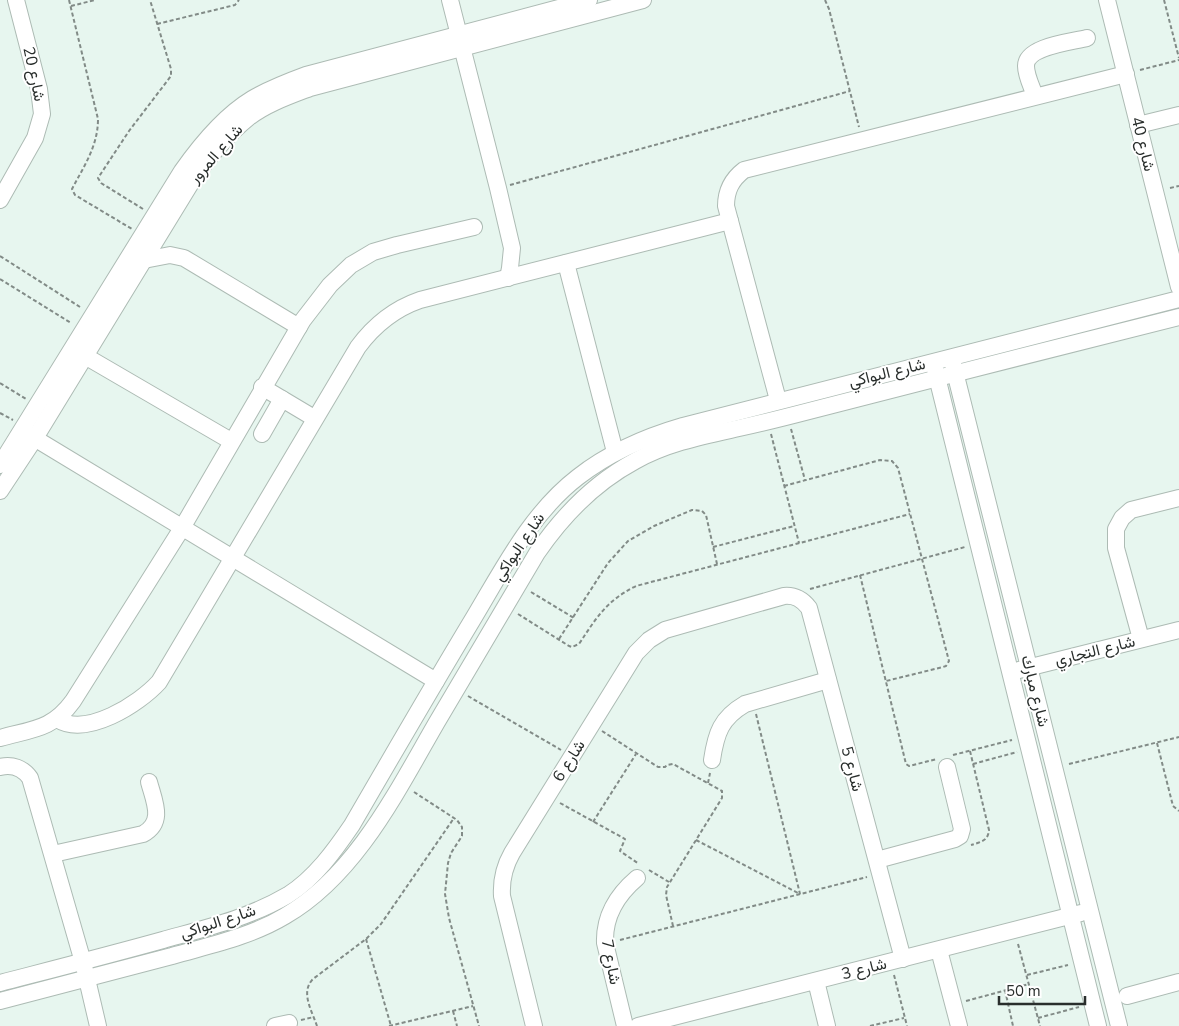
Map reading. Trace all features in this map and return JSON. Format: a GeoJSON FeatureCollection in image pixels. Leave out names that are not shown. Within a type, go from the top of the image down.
{"type":"FeatureCollection","features":[{"type":"Feature","properties":{"kind":"street","name":"شارع 20"},"geometry":{"type":"LineString","coordinates":[[0,200],[35,138],[42,114],[41,97],[16,0]]}},
{"type":"Feature","properties":{"kind":"street"},"geometry":{"type":"LineString","coordinates":[[450,0],[512,248],[508,278]]}},
{"type":"Feature","properties":{"kind":"street","name":"شارع المرور"},"geometry":{"type":"LineString","coordinates":[[0,491],[29,434],[38,406],[93,315],[210,157],[239,126],[260,110],[310,88],[589,0]]}},
{"type":"Feature","properties":{"kind":"street","name":"شارع المرور"},"geometry":{"type":"LineString","coordinates":[[0,465],[29,434],[85,356],[144,260],[154,216],[182,171],[198,149],[229,116],[252,99],[306,75],[643,0]]}},
{"type":"Feature","properties":{"kind":"street","name":"شارع 40"},"geometry":{"type":"LineString","coordinates":[[1107,0],[1179,287]]}},
{"type":"Feature","properties":{"kind":"street"},"geometry":{"type":"LineString","coordinates":[[1035,96],[1026,68],[1027,60],[1032,53],[1087,38]]}},
{"type":"Feature","properties":{"kind":"street"},"geometry":{"type":"LineString","coordinates":[[778,400],[726,206],[728,191],[734,179],[744,170],[1126,74]]}},
{"type":"Feature","properties":{"kind":"street"},"geometry":{"type":"LineString","coordinates":[[1138,125],[1179,115]]}},
{"type":"Feature","properties":{"kind":"street"},"geometry":{"type":"LineString","coordinates":[[57,719],[73,726],[124,710],[143,698],[166,673],[314,418],[358,347],[366,336],[385,318],[407,304],[420,300],[730,221]]}},
{"type":"Feature","properties":{"kind":"street"},"geometry":{"type":"LineString","coordinates":[[0,738],[46,726],[57,719],[74,701],[182,528],[262,387],[299,327],[330,285],[362,258],[385,248],[474,227]]}},
{"type":"Feature","properties":{"kind":"street"},"geometry":{"type":"LineString","coordinates":[[144,260],[170,256],[184,258],[299,327]]}},
{"type":"Feature","properties":{"kind":"street"},"geometry":{"type":"LineString","coordinates":[[566,263],[615,452]]}},
{"type":"Feature","properties":{"kind":"street","name":"شارع البواكي"},"geometry":{"type":"LineString","coordinates":[[0,983],[83,962],[248,915],[290,894],[324,862],[339,844],[519,543],[536,519],[578,477],[615,452],[655,434],[778,400],[1179,298]]}},
{"type":"Feature","properties":{"kind":"street","name":"شارع البواكي"},"geometry":{"type":"LineString","coordinates":[[0,1001],[233,939],[286,916],[318,894],[345,867],[368,836],[401,784],[537,553],[564,517],[590,492],[612,475],[635,461],[660,449],[686,440],[768,422],[1179,317]]}},
{"type":"Feature","properties":{"kind":"street"},"geometry":{"type":"LineString","coordinates":[[85,356],[231,441]]}},
{"type":"Feature","properties":{"kind":"street","name":"شارع مبارك"},"geometry":{"type":"LineString","coordinates":[[951,357],[1119,1026]]}},
{"type":"Feature","properties":{"kind":"street","name":"شارع مبارك"},"geometry":{"type":"LineString","coordinates":[[933,362],[1098,1026]]}},
{"type":"Feature","properties":{"kind":"street"},"geometry":{"type":"LineString","coordinates":[[262,387],[314,418]]}},
{"type":"Feature","properties":{"kind":"street"},"geometry":{"type":"LineString","coordinates":[[262,434],[282,399]]}},
{"type":"Feature","properties":{"kind":"street"},"geometry":{"type":"LineString","coordinates":[[29,434],[232,559],[436,681]]}},
{"type":"Feature","properties":{"kind":"street"},"geometry":{"type":"LineString","coordinates":[[1141,640],[1116,548],[1116,529],[1122,518],[1131,510],[1179,498]]}},
{"type":"Feature","properties":{"kind":"street","name":"شارع 5"},"geometry":{"type":"LineString","coordinates":[[784,596],[799,598],[809,608],[879,867],[897,960]]}},
{"type":"Feature","properties":{"kind":"street","name":"شارع 6"},"geometry":{"type":"LineString","coordinates":[[534,1026],[503,905],[502,879],[508,861],[636,653],[657,634],[665,630],[784,596]]}},
{"type":"Feature","properties":{"kind":"street","name":"شارع التجاري"},"geometry":{"type":"LineString","coordinates":[[1010,672],[1179,630]]}},
{"type":"Feature","properties":{"kind":"street"},"geometry":{"type":"LineString","coordinates":[[712,760],[716,738],[723,723],[739,707],[753,701],[828,680]]}},
{"type":"Feature","properties":{"kind":"street"},"geometry":{"type":"LineString","coordinates":[[879,867],[955,840],[960,836],[962,829],[948,760]]}},
{"type":"Feature","properties":{"kind":"street"},"geometry":{"type":"LineString","coordinates":[[0,767],[16,767],[27,773],[30,778],[83,962],[98,1026]]}},
{"type":"Feature","properties":{"kind":"street"},"geometry":{"type":"LineString","coordinates":[[53,854],[148,832],[157,817],[149,782]]}},
{"type":"Feature","properties":{"kind":"street","name":"شارع 7"},"geometry":{"type":"LineString","coordinates":[[625,1026],[605,943],[604,931],[612,907],[641,870]]}},
{"type":"Feature","properties":{"kind":"street","name":"شارع 3"},"geometry":{"type":"LineString","coordinates":[[638,1026],[1090,910]]}},
{"type":"Feature","properties":{"kind":"street"},"geometry":{"type":"LineString","coordinates":[[939,950],[959,1026]]}},
{"type":"Feature","properties":{"kind":"street"},"geometry":{"type":"LineString","coordinates":[[816,981],[827,1026]]}},
{"type":"Feature","properties":{"kind":"street"},"geometry":{"type":"LineString","coordinates":[[1127,996],[1179,982]]}},
{"type":"Feature","properties":{"kind":"path"},"geometry":{"type":"LineString","coordinates":[[69,0],[98,119],[92,152],[72,192],[149,238]]}},
{"type":"Feature","properties":{"kind":"path"},"geometry":{"type":"LineString","coordinates":[[71,6],[95,0]]}},
{"type":"Feature","properties":{"kind":"path"},"geometry":{"type":"LineString","coordinates":[[150,0],[171,69],[171,76],[128,131],[98,178],[101,183],[154,216]]}},
{"type":"Feature","properties":{"kind":"path"},"geometry":{"type":"LineString","coordinates":[[157,24],[235,5],[238,0]]}},
{"type":"Feature","properties":{"kind":"path"},"geometry":{"type":"LineString","coordinates":[[824,0],[863,141]]}},
{"type":"Feature","properties":{"kind":"path"},"geometry":{"type":"LineString","coordinates":[[1126,74],[1179,59],[1164,0]]}},
{"type":"Feature","properties":{"kind":"path"},"geometry":{"type":"LineString","coordinates":[[498,188],[850,91]]}},
{"type":"Feature","properties":{"kind":"path"},"geometry":{"type":"LineString","coordinates":[[0,256],[93,315]]}},
{"type":"Feature","properties":{"kind":"path"},"geometry":{"type":"LineString","coordinates":[[0,279],[83,331]]}},
{"type":"Feature","properties":{"kind":"path"},"geometry":{"type":"LineString","coordinates":[[0,383],[38,406]]}},
{"type":"Feature","properties":{"kind":"path"},"geometry":{"type":"LineString","coordinates":[[788,416],[805,480]]}},
{"type":"Feature","properties":{"kind":"path"},"geometry":{"type":"LineString","coordinates":[[768,422],[799,543]]}},
{"type":"Feature","properties":{"kind":"path"},"geometry":{"type":"LineString","coordinates":[[784,486],[880,460],[888,460],[898,468],[949,660],[946,666],[886,681]]}},
{"type":"Feature","properties":{"kind":"path"},"geometry":{"type":"LineString","coordinates":[[559,640],[614,556],[628,542],[645,530],[692,510],[700,510],[706,515],[717,564]]}},
{"type":"Feature","properties":{"kind":"path"},"geometry":{"type":"LineString","coordinates":[[505,607],[572,646],[578,644],[602,609],[618,596],[636,586],[910,514]]}},
{"type":"Feature","properties":{"kind":"path"},"geometry":{"type":"LineString","coordinates":[[713,547],[794,526]]}},
{"type":"Feature","properties":{"kind":"path"},"geometry":{"type":"LineString","coordinates":[[784,596],[978,543]]}},
{"type":"Feature","properties":{"kind":"path"},"geometry":{"type":"LineString","coordinates":[[860,575],[907,766],[948,760],[1028,742]]}},
{"type":"Feature","properties":{"kind":"path"},"geometry":{"type":"LineString","coordinates":[[518,585],[574,618]]}},
{"type":"Feature","properties":{"kind":"path"},"geometry":{"type":"LineString","coordinates":[[457,689],[572,757]]}},
{"type":"Feature","properties":{"kind":"path"},"geometry":{"type":"LineString","coordinates":[[753,701],[800,894]]}},
{"type":"Feature","properties":{"kind":"path"},"geometry":{"type":"LineString","coordinates":[[592,724],[658,767],[673,764],[722,791],[722,798],[669,882],[666,895],[673,926]]}},
{"type":"Feature","properties":{"kind":"path"},"geometry":{"type":"LineString","coordinates":[[1054,768],[1179,737]]}},
{"type":"Feature","properties":{"kind":"path"},"geometry":{"type":"LineString","coordinates":[[973,764],[1028,742]]}},
{"type":"Feature","properties":{"kind":"path"},"geometry":{"type":"LineString","coordinates":[[1157,742],[1173,806],[1179,811]]}},
{"type":"Feature","properties":{"kind":"path"},"geometry":{"type":"LineString","coordinates":[[593,822],[636,753]]}},
{"type":"Feature","properties":{"kind":"path"},"geometry":{"type":"LineString","coordinates":[[401,784],[454,817],[462,827],[462,836],[451,853],[448,862],[445,894],[449,918],[479,1026]]}},
{"type":"Feature","properties":{"kind":"path"},"geometry":{"type":"LineString","coordinates":[[548,796],[625,840],[620,851],[641,870],[669,882]]}},
{"type":"Feature","properties":{"kind":"path"},"geometry":{"type":"LineString","coordinates":[[317,1026],[306,995],[308,984],[366,939],[393,908],[454,817]]}},
{"type":"Feature","properties":{"kind":"path"},"geometry":{"type":"LineString","coordinates":[[696,840],[800,894]]}},
{"type":"Feature","properties":{"kind":"path"},"geometry":{"type":"LineString","coordinates":[[605,943],[800,894],[879,867]]}},
{"type":"Feature","properties":{"kind":"path"},"geometry":{"type":"LineString","coordinates":[[1015,930],[1040,1026]]}},
{"type":"Feature","properties":{"kind":"path"},"geometry":{"type":"LineString","coordinates":[[366,939],[390,1026],[474,1006]]}},
{"type":"Feature","properties":{"kind":"path"},"geometry":{"type":"LineString","coordinates":[[897,960],[904,1018],[907,1026]]}},
{"type":"Feature","properties":{"kind":"path"},"geometry":{"type":"LineString","coordinates":[[1027,976],[1082,962]]}},
{"type":"Feature","properties":{"kind":"path"},"geometry":{"type":"LineString","coordinates":[[953,1004],[1029,984]]}},
{"type":"Feature","properties":{"kind":"path"},"geometry":{"type":"LineString","coordinates":[[1005,990],[1013,1026]]}},
{"type":"Feature","properties":{"kind":"path"},"geometry":{"type":"LineString","coordinates":[[1038,1018],[1093,1004]]}},
{"type":"Feature","properties":{"kind":"path"},"geometry":{"type":"LineString","coordinates":[[452,1011],[457,1026]]}},
{"type":"Feature","properties":{"kind":"path"},"geometry":{"type":"LineString","coordinates":[[870,1026],[904,1018]]}}]}
